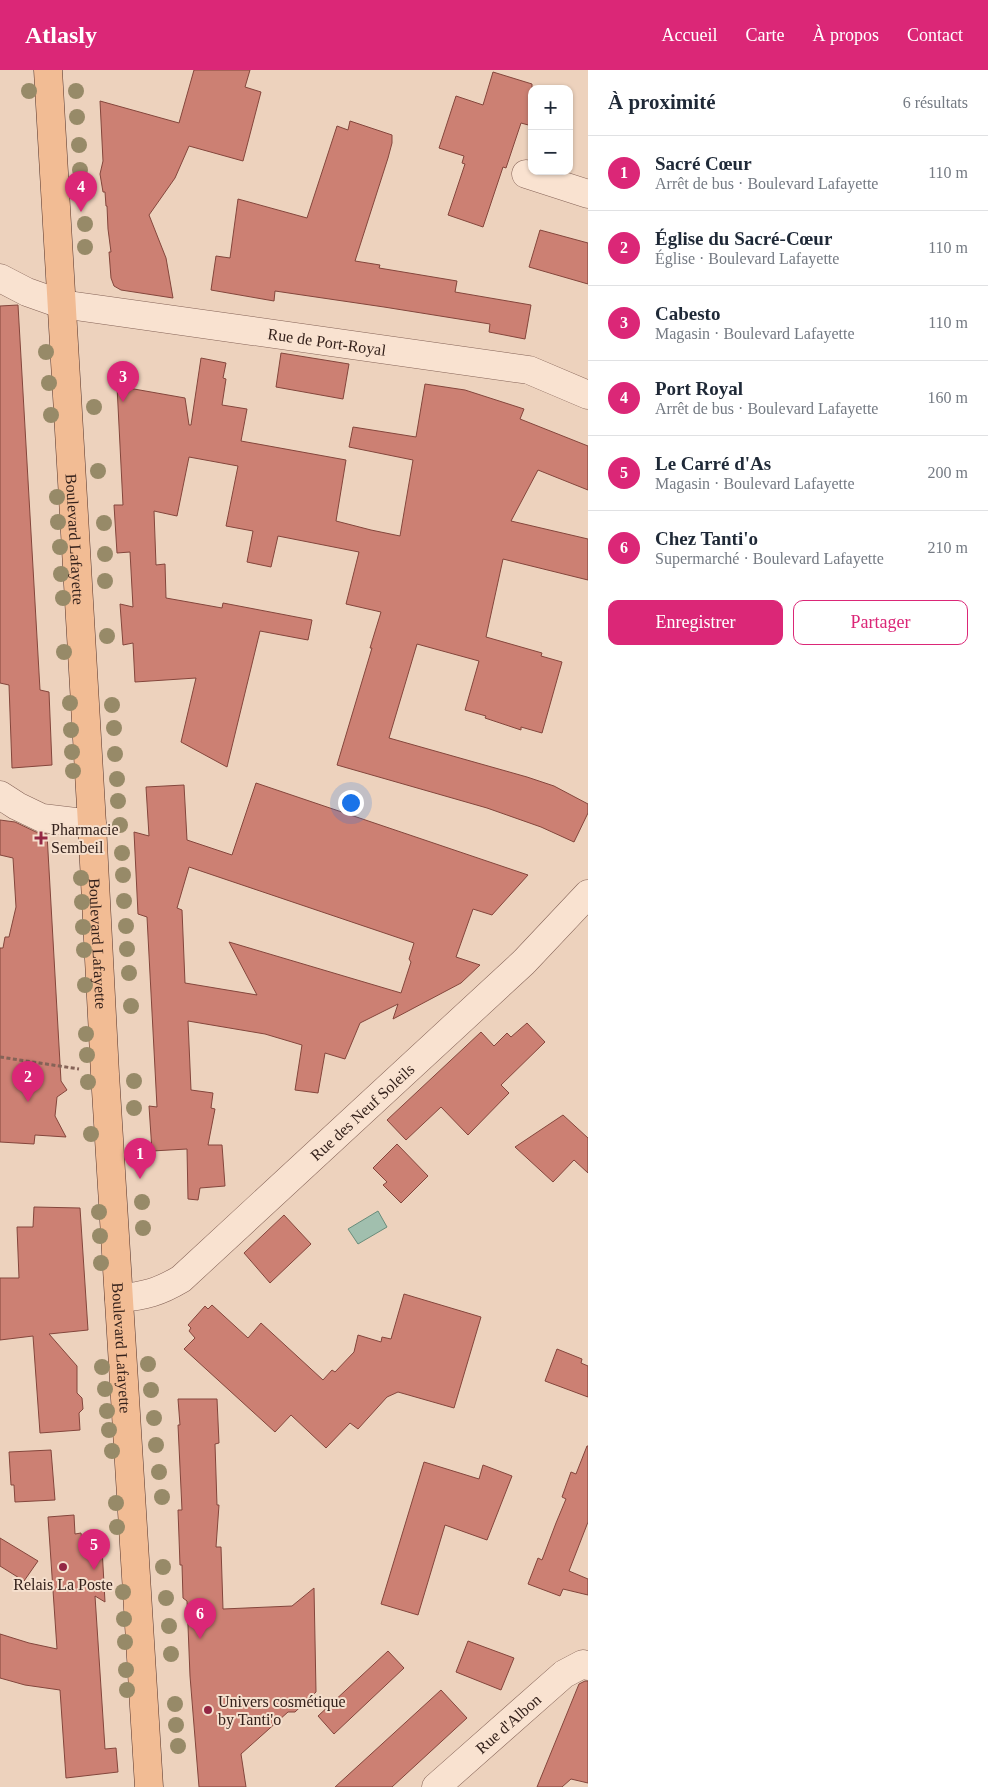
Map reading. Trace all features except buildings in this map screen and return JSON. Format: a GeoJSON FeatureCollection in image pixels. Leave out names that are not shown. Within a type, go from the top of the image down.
{"type":"FeatureCollection","features":[{"type":"Feature","properties":{"kind":"main road","name":"Boulevard Lafayette"},"geometry":{"type":"LineString","coordinates":[[48,70],[105,1074],[149,1787]]}},
{"type":"Feature","properties":{"kind":"street"},"geometry":{"type":"LineString","coordinates":[[526,174],[588,194]]}},
{"type":"Feature","properties":{"kind":"street","name":"Rue de Port-Royal"},"geometry":{"type":"LineString","coordinates":[[0,278],[27,292],[61,304],[529,370],[588,395]]}},
{"type":"Feature","properties":{"kind":"street"},"geometry":{"type":"LineString","coordinates":[[0,795],[42,818],[92,824]]}},
{"type":"Feature","properties":{"kind":"street","name":"Rue des Neuf Soleils"},"geometry":{"type":"LineString","coordinates":[[119,1298],[163,1290],[181,1279],[524,962],[588,894]]}},
{"type":"Feature","properties":{"kind":"street","name":"Rue d'Albon"},"geometry":{"type":"LineString","coordinates":[[436,1787],[545,1689],[564,1674],[586,1665]]}},
{"type":"Feature","properties":{"kind":"path"},"geometry":{"type":"LineString","coordinates":[[0,1057],[76,1068]]}},
{"type":"Feature","properties":{"kind":"shaded area"},"geometry":{"type":"Polygon","coordinates":[[[378,1211],[387,1227],[358,1244],[348,1229],[378,1211]]]}},
{"type":"Feature","properties":{"kind":"place","name":"Port Royal"},"geometry":{"type":"Point","coordinates":[81,212]}},
{"type":"Feature","properties":{"kind":"place","name":"Cabesto"},"geometry":{"type":"Point","coordinates":[123,402]}},
{"type":"Feature","properties":{"kind":"place","name":"Pharmacie Sembeil"},"geometry":{"type":"Point","coordinates":[41,838]}},
{"type":"Feature","properties":{"kind":"place","name":"Église du Sacré-Cœur"},"geometry":{"type":"Point","coordinates":[28,1102]}},
{"type":"Feature","properties":{"kind":"place","name":"Sacré Cœur"},"geometry":{"type":"Point","coordinates":[140,1179]}},
{"type":"Feature","properties":{"kind":"place","name":"Relais La Poste"},"geometry":{"type":"Point","coordinates":[63,1567]}},
{"type":"Feature","properties":{"kind":"place","name":"Le Carré d'As"},"geometry":{"type":"Point","coordinates":[94,1570]}},
{"type":"Feature","properties":{"kind":"place","name":"Chez Tanti'o"},"geometry":{"type":"Point","coordinates":[200,1639]}},
{"type":"Feature","properties":{"kind":"place","name":"Univers cosmétique by Tanti'o"},"geometry":{"type":"Point","coordinates":[208,1710]}}]}
